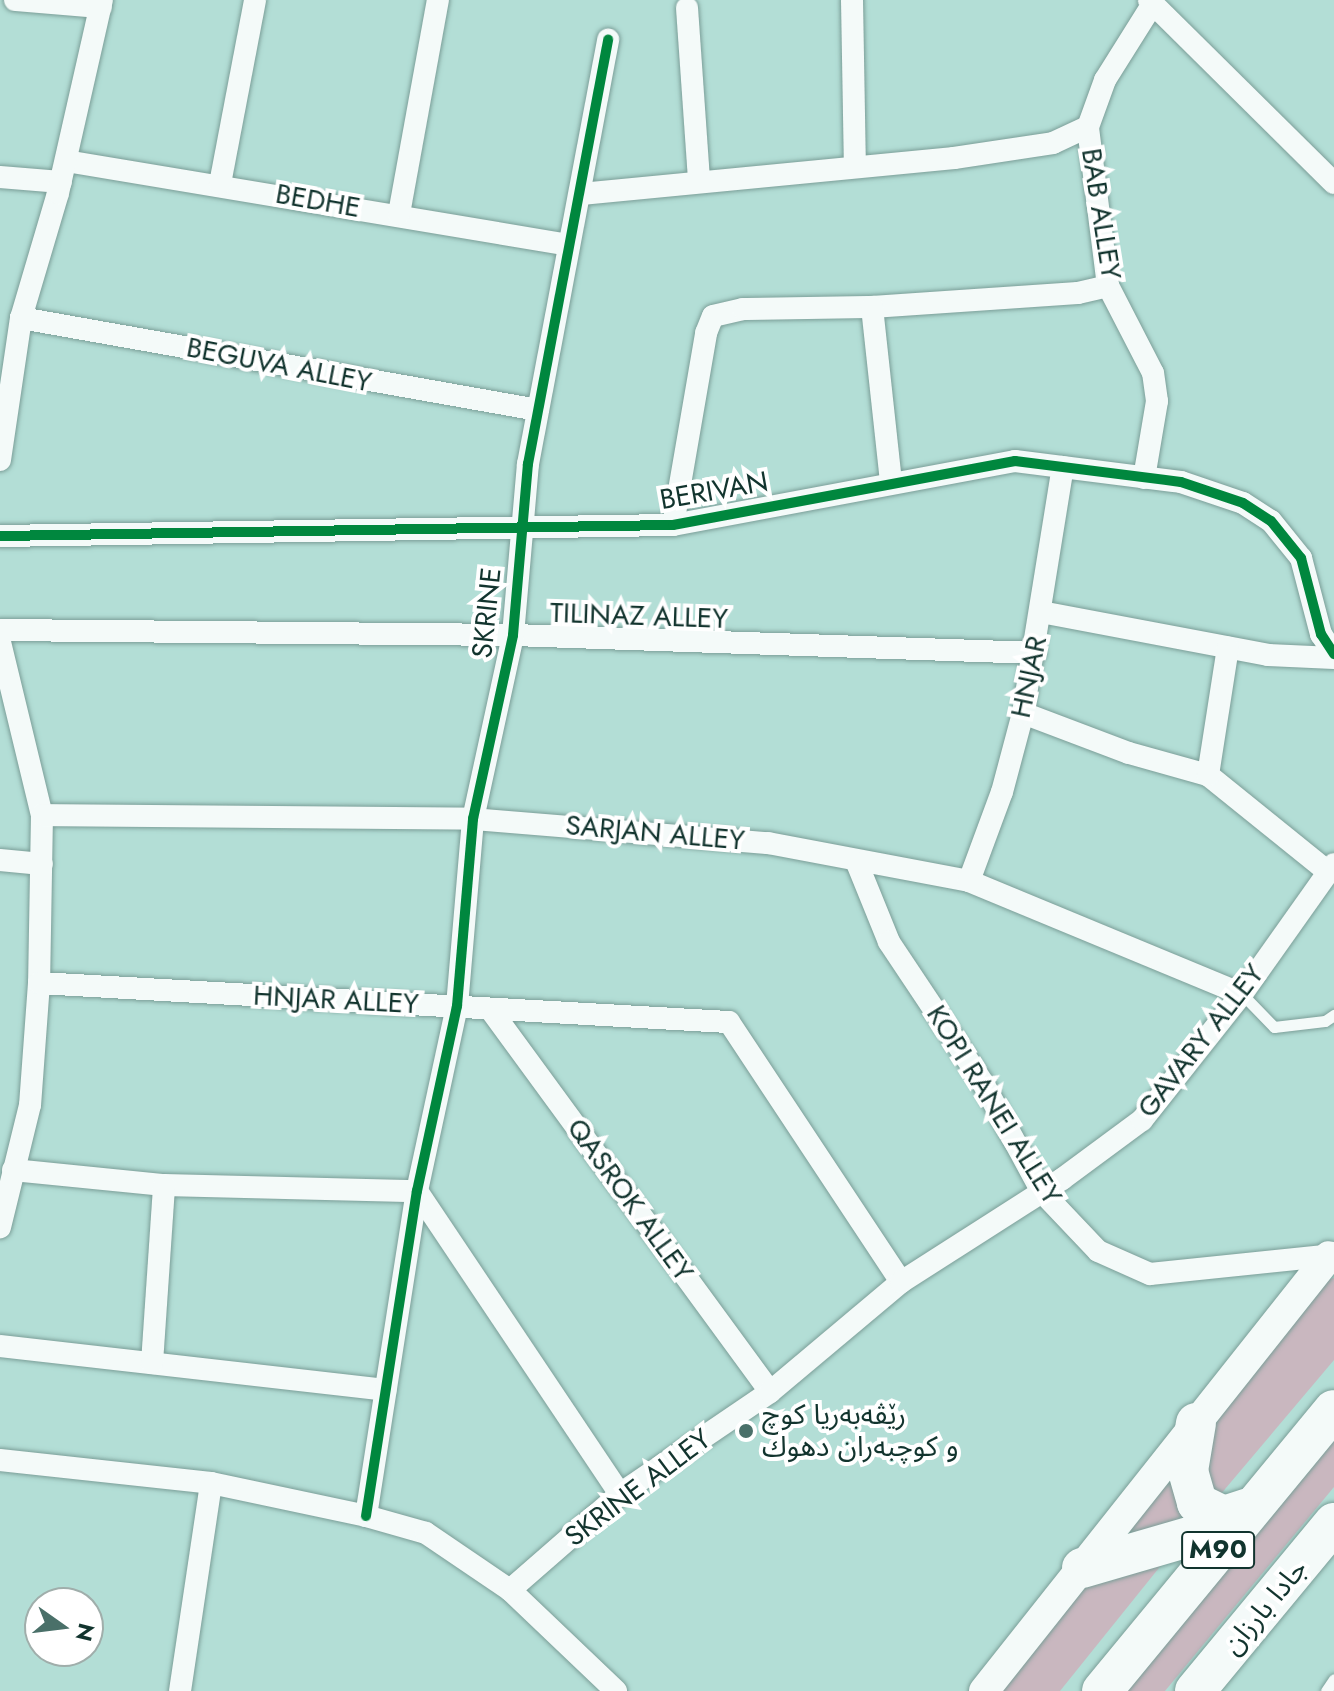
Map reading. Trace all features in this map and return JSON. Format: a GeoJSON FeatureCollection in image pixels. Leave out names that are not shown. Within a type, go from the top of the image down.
{"type":"FeatureCollection","features":[{"type":"Feature","properties":{"kind":"highway","name":"M90"},"geometry":{"type":"LineString","coordinates":[[1102,1691],[1334,1410]]}},
{"type":"Feature","properties":{"kind":"highway"},"geometry":{"type":"LineString","coordinates":[[1196,1423],[1188,1471],[1197,1503],[1224,1516],[1256,1505]]}},
{"type":"Feature","properties":{"kind":"highway"},"geometry":{"type":"LineString","coordinates":[[1082,1568],[1192,1536],[1256,1505]]}},
{"type":"Feature","properties":{"kind":"highway","name":"جادا بارزان"},"geometry":{"type":"LineString","coordinates":[[1195,1691],[1334,1523]]}},
{"type":"Feature","properties":{"kind":"main road"},"geometry":{"type":"LineString","coordinates":[[984,1691],[1332,1255]]}},
{"type":"Feature","properties":{"kind":"street"},"geometry":{"type":"LineString","coordinates":[[0,460],[8,348],[21,318],[64,171],[102,4],[15,0]]}},
{"type":"Feature","properties":{"kind":"street"},"geometry":{"type":"LineString","coordinates":[[220,184],[255,0]]}},
{"type":"Feature","properties":{"kind":"street"},"geometry":{"type":"LineString","coordinates":[[399,214],[438,0]]}},
{"type":"Feature","properties":{"kind":"street"},"geometry":{"type":"LineString","coordinates":[[852,0],[855,167]]}},
{"type":"Feature","properties":{"kind":"street"},"geometry":{"type":"LineString","coordinates":[[1150,2],[1334,183]]}},
{"type":"Feature","properties":{"kind":"street","name":"BAB ALLEY"},"geometry":{"type":"LineString","coordinates":[[1144,478],[1157,401],[1153,373],[1108,286],[1088,127],[1105,80],[1150,2]]}},
{"type":"Feature","properties":{"kind":"street"},"geometry":{"type":"LineString","coordinates":[[687,8],[699,181]]}},
{"type":"Feature","properties":{"kind":"street","name":"SKRINE"},"geometry":{"type":"LineString","coordinates":[[366,1516],[417,1191],[457,1006],[473,819],[513,635],[519,531],[538,410],[608,39]]}},
{"type":"Feature","properties":{"kind":"street"},"geometry":{"type":"LineString","coordinates":[[581,194],[855,167],[1053,143],[1088,127]]}},
{"type":"Feature","properties":{"kind":"street","name":"BEDHE"},"geometry":{"type":"LineString","coordinates":[[0,177],[64,171],[220,184],[569,245]]}},
{"type":"Feature","properties":{"kind":"street"},"geometry":{"type":"LineString","coordinates":[[673,525],[713,316],[743,309],[872,307],[1078,293],[1108,286]]}},
{"type":"Feature","properties":{"kind":"street"},"geometry":{"type":"LineString","coordinates":[[872,307],[891,482]]}},
{"type":"Feature","properties":{"kind":"street","name":"BEGUVA ALLEY"},"geometry":{"type":"LineString","coordinates":[[21,318],[538,410]]}},
{"type":"Feature","properties":{"kind":"street","name":"BERIVAN"},"geometry":{"type":"LineString","coordinates":[[0,536],[519,531],[673,525],[1015,461],[1181,482],[1243,503],[1271,521],[1301,558],[1321,634],[1334,656]]}},
{"type":"Feature","properties":{"kind":"street","name":"HNJAR"},"geometry":{"type":"LineString","coordinates":[[969,881],[1002,792],[1023,713],[1063,467]]}},
{"type":"Feature","properties":{"kind":"street"},"geometry":{"type":"LineString","coordinates":[[1041,612],[1228,648],[1334,656]]}},
{"type":"Feature","properties":{"kind":"street","name":"TILINAZ ALLEY"},"geometry":{"type":"LineString","coordinates":[[0,630],[513,635],[1035,653]]}},
{"type":"Feature","properties":{"kind":"street"},"geometry":{"type":"LineString","coordinates":[[0,642],[3,677],[42,815],[39,983],[30,1105],[0,1227]]}},
{"type":"Feature","properties":{"kind":"street"},"geometry":{"type":"LineString","coordinates":[[1208,775],[1228,648]]}},
{"type":"Feature","properties":{"kind":"street"},"geometry":{"type":"LineString","coordinates":[[1023,713],[1129,753],[1208,775],[1330,868]]}},
{"type":"Feature","properties":{"kind":"street","name":"SARJAN ALLEY"},"geometry":{"type":"LineString","coordinates":[[42,815],[473,819],[768,843],[857,863],[969,881],[1242,994]]}},
{"type":"Feature","properties":{"kind":"street"},"geometry":{"type":"LineString","coordinates":[[0,860],[42,864]]}},
{"type":"Feature","properties":{"kind":"street","name":"KOPI RANEI ALLEY"},"geometry":{"type":"LineString","coordinates":[[857,863],[889,942],[983,1083],[1042,1192],[1098,1251],[1150,1274],[1332,1255]]}},
{"type":"Feature","properties":{"kind":"street","name":"GAVARY ALLEY"},"geometry":{"type":"LineString","coordinates":[[1042,1192],[1142,1120],[1242,994],[1330,868]]}},
{"type":"Feature","properties":{"kind":"street","name":"HNJAR ALLEY"},"geometry":{"type":"LineString","coordinates":[[39,983],[729,1022],[901,1282]]}},
{"type":"Feature","properties":{"kind":"street","name":"QASROK ALLEY"},"geometry":{"type":"LineString","coordinates":[[490,1009],[770,1392]]}},
{"type":"Feature","properties":{"kind":"street"},"geometry":{"type":"LineString","coordinates":[[13,1170],[164,1185],[417,1191],[620,1494]]}},
{"type":"Feature","properties":{"kind":"street"},"geometry":{"type":"LineString","coordinates":[[152,1363],[164,1185]]}},
{"type":"Feature","properties":{"kind":"street","name":"SKRINE ALLEY"},"geometry":{"type":"LineString","coordinates":[[510,1590],[620,1494],[770,1392],[901,1282],[1042,1192]]}},
{"type":"Feature","properties":{"kind":"street"},"geometry":{"type":"LineString","coordinates":[[0,1346],[386,1390]]}},
{"type":"Feature","properties":{"kind":"street"},"geometry":{"type":"LineString","coordinates":[[0,1460],[211,1483],[366,1516],[426,1533],[510,1590],[616,1691]]}},
{"type":"Feature","properties":{"kind":"street"},"geometry":{"type":"LineString","coordinates":[[180,1691],[211,1483]]}},
{"type":"Feature","properties":{"kind":"lane"},"geometry":{"type":"LineString","coordinates":[[1242,994],[1274,1027],[1325,1021],[1334,1015]]}},
{"type":"Feature","properties":{"kind":"lane"},"geometry":{"type":"LineString","coordinates":[[1326,1691],[1334,1679]]}},
{"type":"Feature","properties":{"kind":"shaded area"},"geometry":{"type":"Polygon","coordinates":[[[1334,1278],[1334,1360],[1209,1508],[1196,1441],[1313,1283],[1334,1278]]]}},
{"type":"Feature","properties":{"kind":"shaded area"},"geometry":{"type":"Polygon","coordinates":[[[1192,1433],[1203,1512],[1097,1558],[1192,1433]]]}},
{"type":"Feature","properties":{"kind":"shaded area"},"geometry":{"type":"Polygon","coordinates":[[[1334,1441],[1334,1487],[1165,1691],[1127,1691],[1334,1441]]]}},
{"type":"Feature","properties":{"kind":"shaded area"},"geometry":{"type":"Polygon","coordinates":[[[1179,1543],[1060,1691],[993,1691],[1085,1569],[1179,1543]]]}},
{"type":"Feature","properties":{"kind":"cycle path"},"geometry":{"type":"LineString","coordinates":[[366,1516],[417,1191],[457,1006],[473,819],[513,635],[528,464],[608,39]]}},
{"type":"Feature","properties":{"kind":"cycle path"},"geometry":{"type":"LineString","coordinates":[[0,536],[673,525],[1015,461],[1181,482],[1243,503],[1271,521],[1301,558],[1321,634],[1334,654]]}},
{"type":"Feature","properties":{"kind":"place","name":"رێڤه‌به‌ریا كوچ و كوچبه‌ران دهوك"},"geometry":{"type":"Point","coordinates":[746,1431]}}]}
